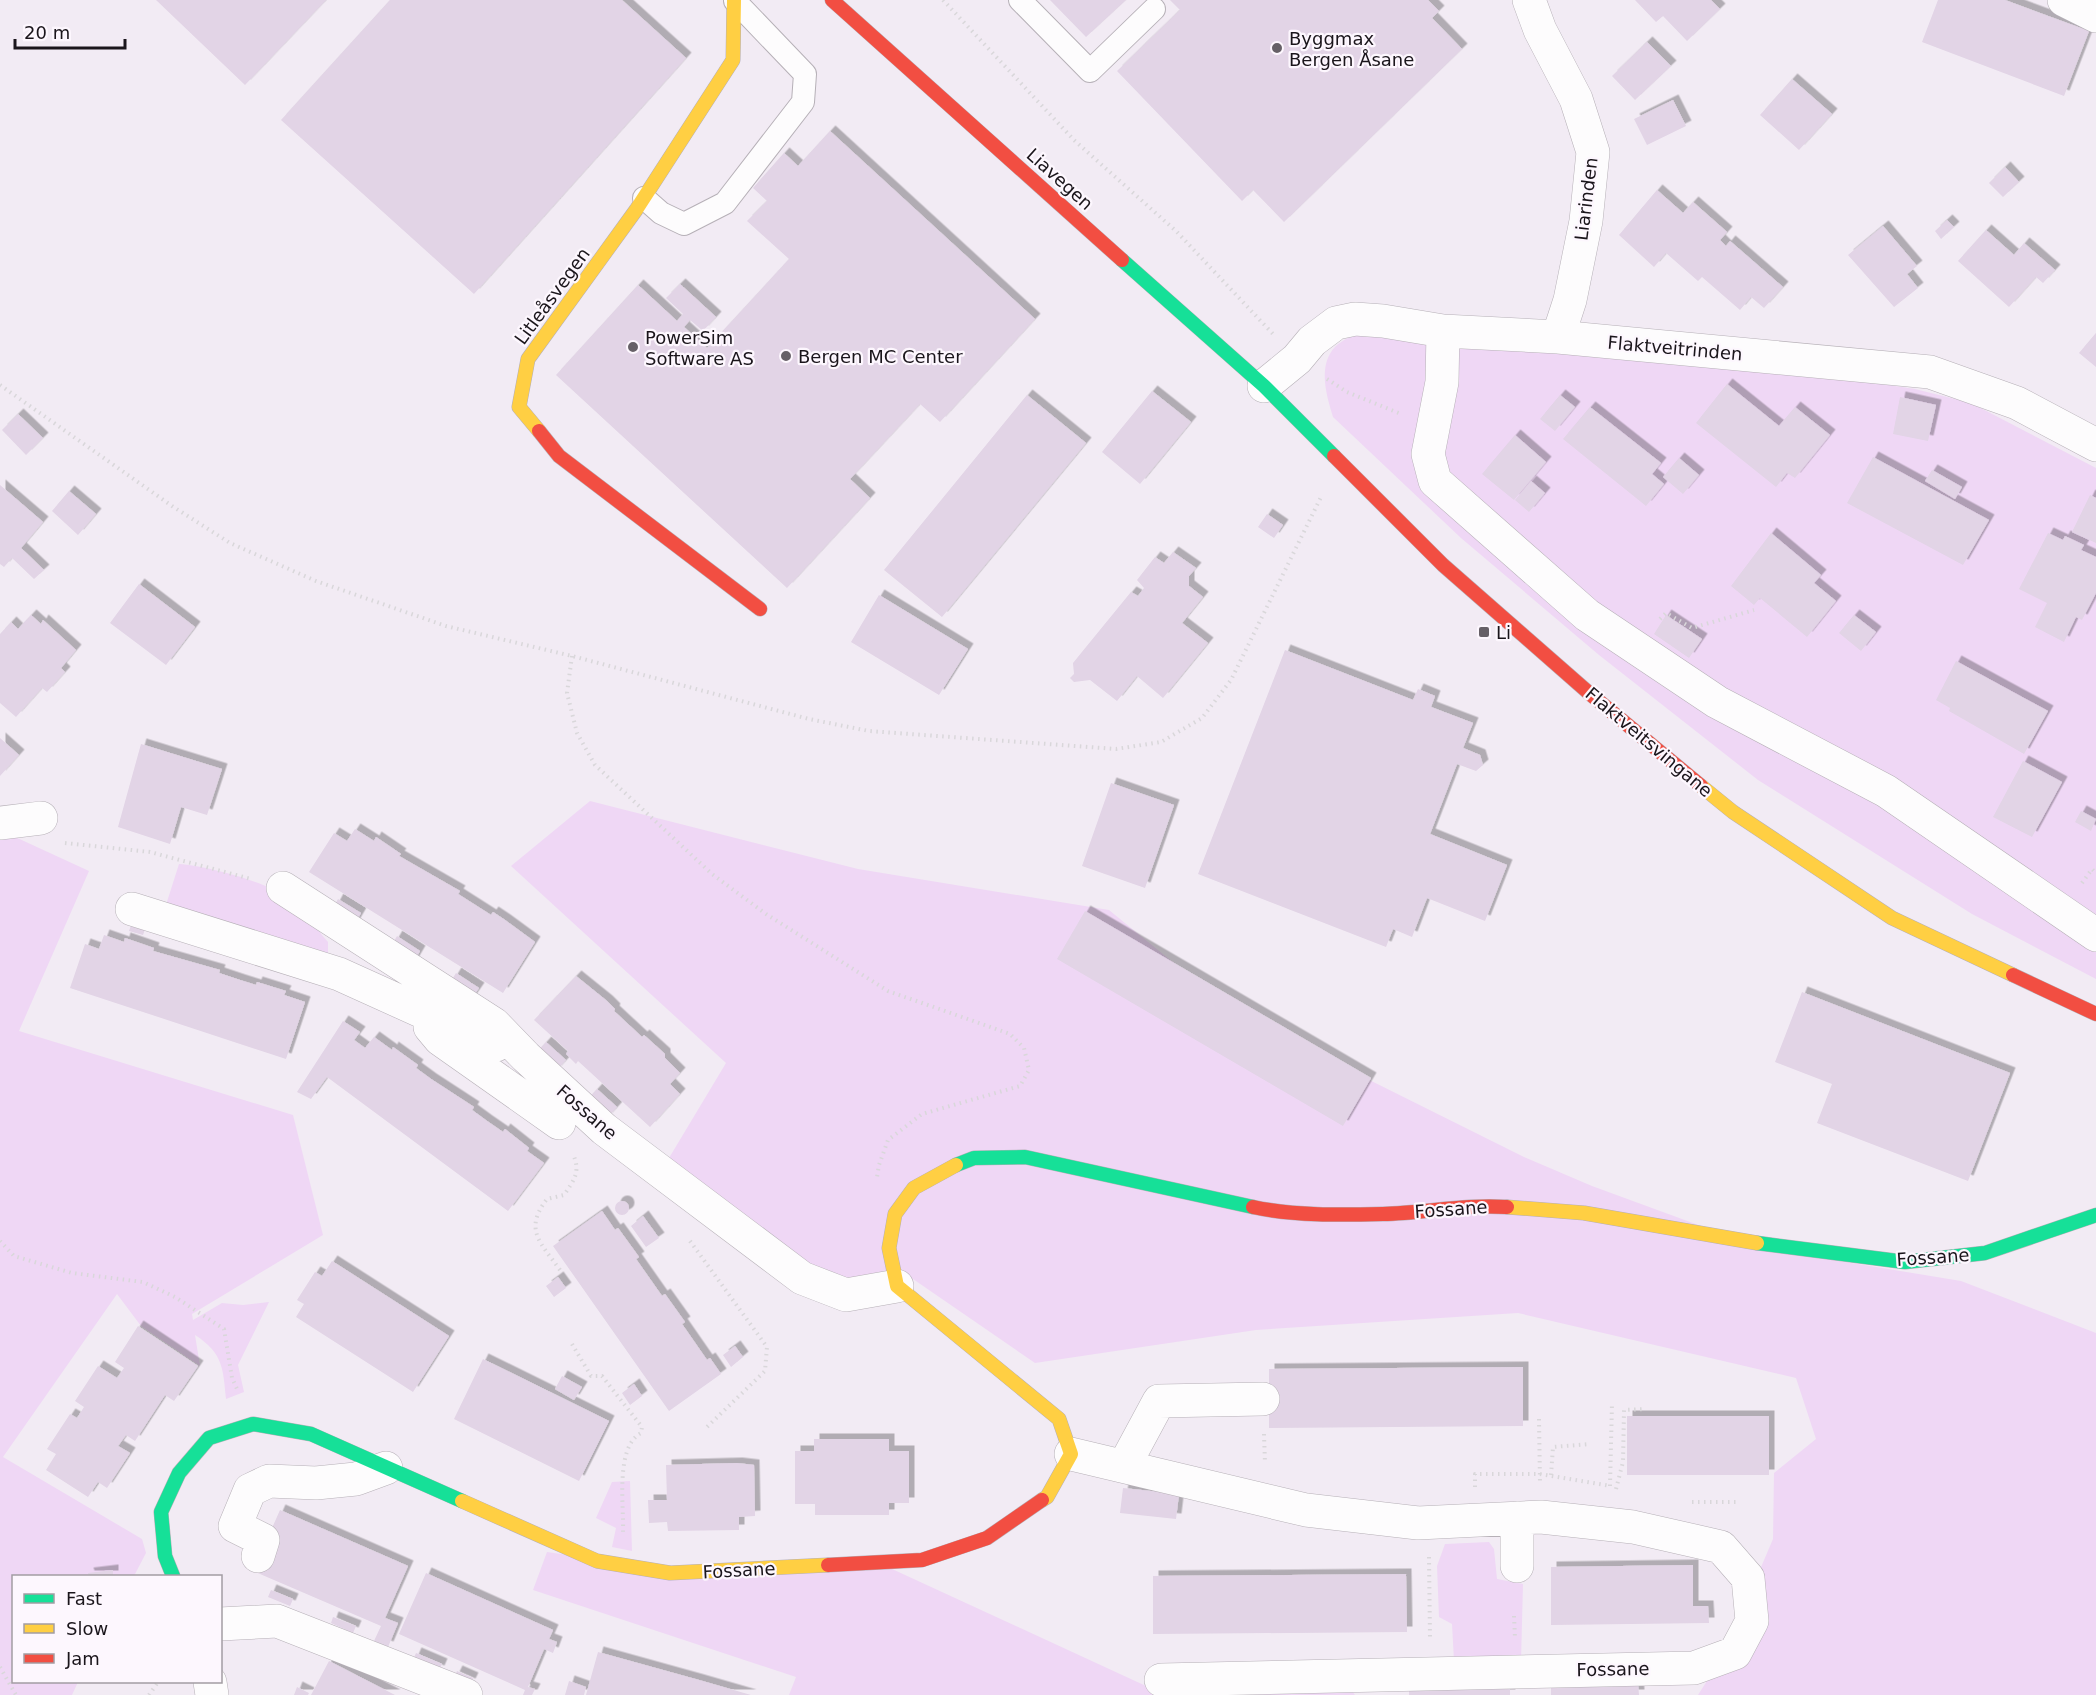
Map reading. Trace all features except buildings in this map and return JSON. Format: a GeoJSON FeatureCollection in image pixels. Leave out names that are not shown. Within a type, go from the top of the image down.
{"type":"FeatureCollection","features":[{"type":"Feature","properties":{"kind":"street","name":"Litleåsvegen"},"geometry":{"type":"LineString","coordinates":[[735,0],[733,60],[644,198],[528,359],[519,406],[560,456],[760,609]]}},
{"type":"Feature","properties":{"kind":"street","name":"Liavegen"},"geometry":{"type":"LineString","coordinates":[[832,0],[1264,386]]}},
{"type":"Feature","properties":{"kind":"street","name":"Liarinden"},"geometry":{"type":"LineString","coordinates":[[1529,0],[1540,30],[1576,99],[1593,152],[1586,221],[1570,300],[1558,337]]}},
{"type":"Feature","properties":{"kind":"street"},"geometry":{"type":"LineString","coordinates":[[2064,0],[2096,16]]}},
{"type":"Feature","properties":{"kind":"street","name":"Flaktveitrinden"},"geometry":{"type":"LineString","coordinates":[[1264,386],[1298,359],[1312,341],[1336,323],[1355,320],[1383,321],[1443,330],[1558,337],[1930,372],[2017,404],[2096,445]]}},
{"type":"Feature","properties":{"kind":"street"},"geometry":{"type":"LineString","coordinates":[[1443,330],[1442,382],[1431,426],[1428,454],[1436,481],[1587,615],[1717,702],[1886,791],[2096,935]]}},
{"type":"Feature","properties":{"kind":"street","name":"Flaktveitsvingane"},"geometry":{"type":"LineString","coordinates":[[1264,386],[1443,565],[1589,693],[1733,812],[1892,918],[2096,1014]]}},
{"type":"Feature","properties":{"kind":"street"},"geometry":{"type":"LineString","coordinates":[[0,823],[51,831]]}},
{"type":"Feature","properties":{"kind":"street","name":"Fossane"},"geometry":{"type":"LineString","coordinates":[[283,888],[494,1024],[604,1129],[802,1278],[846,1295],[897,1286],[889,1248],[896,1215],[914,1188],[943,1170],[974,1158],[1025,1158],[1274,1212],[1383,1215],[1481,1205],[1584,1213],[1803,1251],[1905,1262],[1985,1253],[2096,1215]]}},
{"type":"Feature","properties":{"kind":"street","name":"Fossane"},"geometry":{"type":"LineString","coordinates":[[132,909],[339,974],[526,1057]]}},
{"type":"Feature","properties":{"kind":"street","name":"Fossane"},"geometry":{"type":"LineString","coordinates":[[413,1007],[440,1039],[559,1123]]}},
{"type":"Feature","properties":{"kind":"street"},"geometry":{"type":"LineString","coordinates":[[897,1286],[1059,1419],[1071,1454]]}},
{"type":"Feature","properties":{"kind":"street"},"geometry":{"type":"LineString","coordinates":[[1124,1466],[1159,1401],[1263,1399]]}},
{"type":"Feature","properties":{"kind":"street","name":"Fossane"},"geometry":{"type":"LineString","coordinates":[[173,1575],[165,1556],[161,1512],[179,1473],[209,1438],[254,1424],[311,1434],[597,1562],[670,1573],[922,1560],[987,1538],[1047,1497],[1071,1454],[1306,1510],[1428,1523],[1529,1517],[1633,1527],[1721,1547],[1748,1578],[1752,1621],[1735,1653],[1694,1668],[1161,1680]]}},
{"type":"Feature","properties":{"kind":"street"},"geometry":{"type":"LineString","coordinates":[[258,1556],[263,1540],[235,1526],[250,1490],[269,1480],[316,1483],[356,1479],[386,1468]]}},
{"type":"Feature","properties":{"kind":"street"},"geometry":{"type":"LineString","coordinates":[[1517,1566],[1529,1517]]}},
{"type":"Feature","properties":{"kind":"street"},"geometry":{"type":"LineString","coordinates":[[222,1624],[277,1621],[466,1695]]}},
{"type":"Feature","properties":{"kind":"lane"},"geometry":{"type":"LineString","coordinates":[[644,198],[661,213],[684,224],[725,203],[803,102],[805,74],[735,0]]}},
{"type":"Feature","properties":{"kind":"lane"},"geometry":{"type":"LineString","coordinates":[[1020,0],[1090,71],[1154,9]]}},
{"type":"Feature","properties":{"kind":"path"},"geometry":{"type":"LineString","coordinates":[[943,0],[1074,140],[1177,232],[1298,359],[1347,392],[1431,426]]}},
{"type":"Feature","properties":{"kind":"path"},"geometry":{"type":"LineString","coordinates":[[0,385],[172,506],[230,543],[316,581],[446,626],[572,656],[809,719],[869,731],[1116,749],[1161,742],[1202,718],[1231,680],[1323,494],[1342,466]]}},
{"type":"Feature","properties":{"kind":"path"},"geometry":{"type":"LineString","coordinates":[[1660,619],[1666,612],[1692,628],[1754,610]]}},
{"type":"Feature","properties":{"kind":"path"},"geometry":{"type":"LineString","coordinates":[[572,656],[567,693],[577,733],[595,765],[712,874],[766,914],[888,991],[1010,1034],[1024,1048],[1029,1070],[1020,1086],[922,1114],[888,1140],[879,1165],[876,1194],[896,1215]]}},
{"type":"Feature","properties":{"kind":"path"},"geometry":{"type":"LineString","coordinates":[[51,831],[150,852],[283,888]]}},
{"type":"Feature","properties":{"kind":"path"},"geometry":{"type":"LineString","coordinates":[[559,1123],[577,1164],[577,1176],[564,1196],[547,1199],[535,1218],[534,1233],[560,1270]]}},
{"type":"Feature","properties":{"kind":"path"},"geometry":{"type":"LineString","coordinates":[[689,1240],[767,1347],[765,1371],[707,1427]]}},
{"type":"Feature","properties":{"kind":"path"},"geometry":{"type":"LineString","coordinates":[[0,1241],[14,1256],[72,1273],[143,1282],[175,1297],[224,1329],[232,1378],[254,1424]]}},
{"type":"Feature","properties":{"kind":"path"},"geometry":{"type":"LineString","coordinates":[[572,1344],[591,1376],[602,1376],[642,1427],[641,1433],[634,1437],[626,1451],[622,1473],[623,1536],[620,1565]]}},
{"type":"Feature","properties":{"kind":"path"},"geometry":{"type":"LineString","coordinates":[[1263,1399],[1265,1467]]}},
{"type":"Feature","properties":{"kind":"path"},"geometry":{"type":"LineString","coordinates":[[1610,1486],[1612,1403]]}},
{"type":"Feature","properties":{"kind":"path"},"geometry":{"type":"LineString","coordinates":[[1616,1494],[1623,1462],[1624,1410],[1647,1409]]}},
{"type":"Feature","properties":{"kind":"path"},"geometry":{"type":"LineString","coordinates":[[1529,1517],[1539,1419]]}},
{"type":"Feature","properties":{"kind":"path"},"geometry":{"type":"LineString","coordinates":[[1551,1476],[1553,1447],[1590,1444]]}},
{"type":"Feature","properties":{"kind":"path"},"geometry":{"type":"LineString","coordinates":[[1681,1502],[1736,1502]]}},
{"type":"Feature","properties":{"kind":"path"},"geometry":{"type":"LineString","coordinates":[[1428,1523],[1430,1674]]}},
{"type":"Feature","properties":{"kind":"path"},"geometry":{"type":"LineString","coordinates":[[0,1667],[16,1695]]}},
{"type":"Feature","properties":{"kind":"shaded area"},"geometry":{"type":"Polygon","coordinates":[[[1359,331],[1781,369],[1915,389],[1971,403],[2096,468],[2096,979],[1972,914],[1758,780],[1599,655],[1461,538],[1333,417],[1325,382],[1326,363],[1335,347],[1359,331]]]}},
{"type":"Feature","properties":{"kind":"shaded area"},"geometry":{"type":"Polygon","coordinates":[[[590,801],[858,869],[1109,910],[1235,1013],[1524,1157],[1592,1186],[1761,1248],[1961,1281],[2096,1333],[2096,1695],[1698,1695],[1724,1654],[1773,1539],[1774,1473],[1816,1439],[1796,1378],[1518,1313],[1256,1330],[1035,1363],[913,1279],[819,1293],[660,1173],[726,1063],[511,866],[590,801]]]}},
{"type":"Feature","properties":{"kind":"shaded area"},"geometry":{"type":"Polygon","coordinates":[[[0,830],[89,871],[19,1031],[293,1115],[323,1235],[192,1314],[193,1320],[222,1303],[243,1305],[269,1302],[238,1365],[244,1392],[226,1399],[220,1362],[211,1348],[195,1335],[200,1366],[141,1326],[117,1294],[3,1457],[142,1539],[146,1553],[135,1575],[12,1575],[12,1683],[78,1683],[72,1695],[0,1695],[0,830]]]}},
{"type":"Feature","properties":{"kind":"shaded area"},"geometry":{"type":"Polygon","coordinates":[[[179,864],[237,876],[280,893],[300,910],[328,942],[328,959],[165,908],[179,864]]]}},
{"type":"Feature","properties":{"kind":"shaded area"},"geometry":{"type":"Polygon","coordinates":[[[630,1481],[632,1551],[612,1547],[616,1528],[596,1518],[612,1482],[630,1481]]]}},
{"type":"Feature","properties":{"kind":"shaded area"},"geometry":{"type":"Polygon","coordinates":[[[1489,1542],[1494,1549],[1497,1579],[1523,1584],[1521,1661],[1454,1661],[1452,1624],[1439,1617],[1437,1566],[1445,1544],[1489,1542]]]}},
{"type":"Feature","properties":{"kind":"shaded area"},"geometry":{"type":"Polygon","coordinates":[[[547,1552],[667,1569],[866,1557],[1146,1686],[1352,1691],[1355,1695],[789,1695],[796,1677],[533,1590],[547,1552]]]}},
{"type":"Feature","properties":{"kind":"traffic: fast"},"geometry":{"type":"LineString","coordinates":[[1122,260],[1264,386],[1334,456]]}},
{"type":"Feature","properties":{"kind":"traffic: fast"},"geometry":{"type":"LineString","coordinates":[[956,1165],[974,1158],[1025,1157],[1253,1207]]}},
{"type":"Feature","properties":{"kind":"traffic: fast"},"geometry":{"type":"LineString","coordinates":[[1757,1243],[1905,1262],[1985,1253],[2096,1215]]}},
{"type":"Feature","properties":{"kind":"traffic: fast"},"geometry":{"type":"LineString","coordinates":[[173,1575],[165,1556],[161,1512],[179,1473],[209,1438],[253,1424],[311,1434],[462,1501]]}},
{"type":"Feature","properties":{"kind":"traffic: slow"},"geometry":{"type":"LineString","coordinates":[[539,431],[519,407],[528,359],[636,210],[733,60],[734,0]]}},
{"type":"Feature","properties":{"kind":"traffic: slow"},"geometry":{"type":"LineString","coordinates":[[1701,786],[1733,812],[1892,918],[2013,975]]}},
{"type":"Feature","properties":{"kind":"traffic: slow"},"geometry":{"type":"LineString","coordinates":[[956,1165],[914,1188],[895,1214],[889,1248],[897,1286],[1059,1419],[1071,1454],[1047,1497],[1042,1500]]}},
{"type":"Feature","properties":{"kind":"traffic: slow"},"geometry":{"type":"LineString","coordinates":[[1507,1207],[1584,1213],[1757,1243]]}},
{"type":"Feature","properties":{"kind":"traffic: slow"},"geometry":{"type":"LineString","coordinates":[[462,1501],[597,1561],[670,1573],[828,1565]]}},
{"type":"Feature","properties":{"kind":"traffic: jam"},"geometry":{"type":"LineString","coordinates":[[832,0],[1122,260]]}},
{"type":"Feature","properties":{"kind":"traffic: jam"},"geometry":{"type":"LineString","coordinates":[[539,431],[559,456],[760,609]]}},
{"type":"Feature","properties":{"kind":"traffic: jam"},"geometry":{"type":"LineString","coordinates":[[1334,456],[1443,565],[1589,693],[1701,786]]}},
{"type":"Feature","properties":{"kind":"traffic: jam"},"geometry":{"type":"LineString","coordinates":[[2013,975],[2096,1014]]}},
{"type":"Feature","properties":{"kind":"traffic: jam"},"geometry":{"type":"LineString","coordinates":[[1253,1207],[1285,1212],[1334,1215],[1507,1207]]}},
{"type":"Feature","properties":{"kind":"traffic: jam"},"geometry":{"type":"LineString","coordinates":[[828,1565],[922,1560],[987,1538],[1042,1500]]}},
{"type":"Feature","properties":{"kind":"place","name":"Byggmax Bergen Åsane"},"geometry":{"type":"Point","coordinates":[1277,48]}},
{"type":"Feature","properties":{"kind":"place","name":"PowerSim Software AS"},"geometry":{"type":"Point","coordinates":[633,347]}},
{"type":"Feature","properties":{"kind":"place","name":"Bergen MC Center"},"geometry":{"type":"Point","coordinates":[786,356]}},
{"type":"Feature","properties":{"kind":"place","name":"Li"},"geometry":{"type":"Point","coordinates":[1484,632]}}]}
